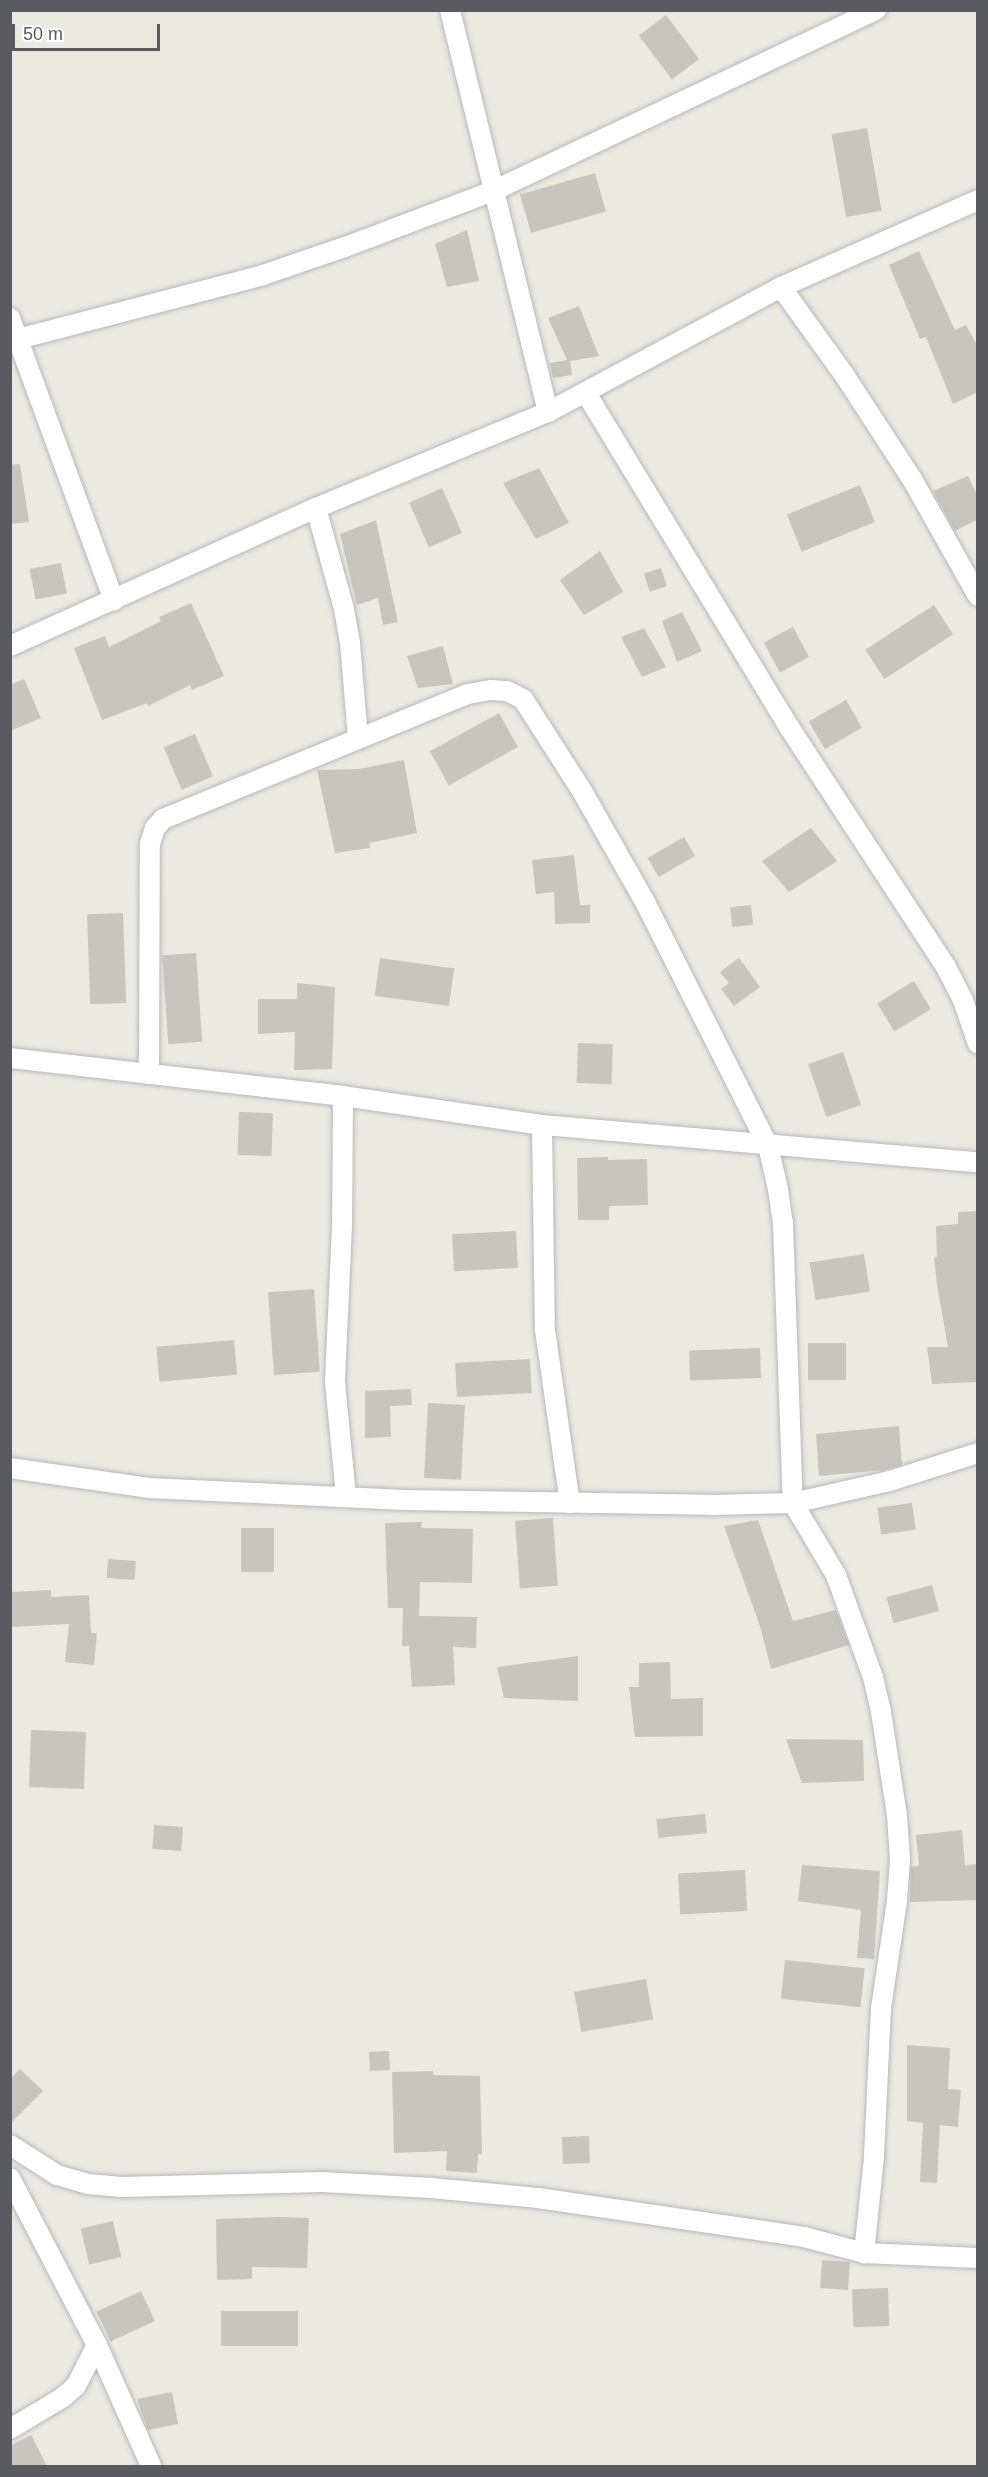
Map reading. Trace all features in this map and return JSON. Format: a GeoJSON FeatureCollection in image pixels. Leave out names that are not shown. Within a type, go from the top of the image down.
{"type":"FeatureCollection","features":[{"type":"Feature","properties":{"kind":"street"},"geometry":{"type":"LineString","coordinates":[[450,10],[548,412]]}},
{"type":"Feature","properties":{"kind":"street"},"geometry":{"type":"LineString","coordinates":[[18,339],[263,275],[345,247],[493,191],[850,16],[876,10]]}},
{"type":"Feature","properties":{"kind":"street"},"geometry":{"type":"LineString","coordinates":[[10,646],[316,508],[548,412],[781,287],[978,200]]}},
{"type":"Feature","properties":{"kind":"street"},"geometry":{"type":"LineString","coordinates":[[781,287],[845,376],[912,479],[978,596]]}},
{"type":"Feature","properties":{"kind":"street"},"geometry":{"type":"LineString","coordinates":[[10,318],[114,600]]}},
{"type":"Feature","properties":{"kind":"street"},"geometry":{"type":"LineString","coordinates":[[586,393],[789,727],[946,967],[963,1000],[978,1044]]}},
{"type":"Feature","properties":{"kind":"street"},"geometry":{"type":"LineString","coordinates":[[316,508],[344,609],[350,643],[358,739]]}},
{"type":"Feature","properties":{"kind":"street"},"geometry":{"type":"LineString","coordinates":[[149,1074],[150,844],[155,828],[163,819],[468,694],[507,691],[524,699],[582,791],[645,902],[768,1146],[782,1207],[793,1503],[836,1575],[873,1677],[881,1712],[897,1815],[900,1858],[897,1901],[881,2008],[874,2158],[864,2253]]}},
{"type":"Feature","properties":{"kind":"street"},"geometry":{"type":"LineString","coordinates":[[10,1058],[343,1096],[542,1125],[768,1146],[978,1162]]}},
{"type":"Feature","properties":{"kind":"street"},"geometry":{"type":"LineString","coordinates":[[343,1096],[342,1226],[335,1382],[346,1496]]}},
{"type":"Feature","properties":{"kind":"street"},"geometry":{"type":"LineString","coordinates":[[542,1125],[544,1330],[570,1503]]}},
{"type":"Feature","properties":{"kind":"street"},"geometry":{"type":"LineString","coordinates":[[10,1468],[149,1488],[405,1500],[793,1503],[890,1481],[978,1453]]}},
{"type":"Feature","properties":{"kind":"street"},"geometry":{"type":"LineString","coordinates":[[10,2145],[57,2175],[88,2184],[122,2187],[323,2182],[431,2187],[538,2198],[804,2237],[864,2253],[978,2258]]}},
{"type":"Feature","properties":{"kind":"street"},"geometry":{"type":"LineString","coordinates":[[10,2178],[97,2345],[151,2466]]}},
{"type":"Feature","properties":{"kind":"street"},"geometry":{"type":"LineString","coordinates":[[10,2429],[62,2398],[76,2386],[97,2345]]}},
{"type":"Feature","properties":{"kind":"building"},"geometry":{"type":"Polygon","coordinates":[[[666,15],[699,59],[672,79],[639,35],[666,15]]]}},
{"type":"Feature","properties":{"kind":"building"},"geometry":{"type":"Polygon","coordinates":[[[867,128],[882,211],[846,217],[832,134],[867,128]]]}},
{"type":"Feature","properties":{"kind":"building"},"geometry":{"type":"Polygon","coordinates":[[[595,173],[606,211],[531,233],[520,194],[595,173]]]}},
{"type":"Feature","properties":{"kind":"building"},"geometry":{"type":"Polygon","coordinates":[[[467,230],[479,281],[447,287],[435,244],[467,230]]]}},
{"type":"Feature","properties":{"kind":"building"},"geometry":{"type":"Polygon","coordinates":[[[919,251],[955,330],[966,325],[978,347],[978,392],[953,404],[926,337],[920,339],[889,265],[919,251]]]}},
{"type":"Feature","properties":{"kind":"building"},"geometry":{"type":"Polygon","coordinates":[[[579,306],[599,356],[570,361],[572,375],[553,378],[550,363],[567,360],[548,318],[579,306]]]}},
{"type":"Feature","properties":{"kind":"building"},"geometry":{"type":"Polygon","coordinates":[[[20,464],[29,522],[10,524],[10,465],[20,464]]]}},
{"type":"Feature","properties":{"kind":"building"},"geometry":{"type":"Polygon","coordinates":[[[539,468],[569,523],[536,539],[503,483],[539,468]]]}},
{"type":"Feature","properties":{"kind":"building"},"geometry":{"type":"Polygon","coordinates":[[[968,476],[978,497],[978,519],[955,531],[933,491],[968,476]]]}},
{"type":"Feature","properties":{"kind":"building"},"geometry":{"type":"Polygon","coordinates":[[[860,485],[875,522],[802,552],[787,515],[860,485]]]}},
{"type":"Feature","properties":{"kind":"building"},"geometry":{"type":"Polygon","coordinates":[[[442,488],[462,533],[429,547],[409,503],[442,488]]]}},
{"type":"Feature","properties":{"kind":"building"},"geometry":{"type":"Polygon","coordinates":[[[376,520],[398,622],[383,625],[378,598],[357,605],[340,534],[376,520]]]}},
{"type":"Feature","properties":{"kind":"building"},"geometry":{"type":"Polygon","coordinates":[[[600,551],[623,592],[584,615],[560,580],[600,551]]]}},
{"type":"Feature","properties":{"kind":"building"},"geometry":{"type":"Polygon","coordinates":[[[61,563],[67,593],[36,600],[30,569],[61,563]]]}},
{"type":"Feature","properties":{"kind":"building"},"geometry":{"type":"Polygon","coordinates":[[[661,568],[667,586],[650,592],[644,574],[661,568]]]}},
{"type":"Feature","properties":{"kind":"building"},"geometry":{"type":"Polygon","coordinates":[[[191,603],[224,676],[192,690],[190,685],[148,706],[147,703],[102,720],[74,648],[105,636],[109,647],[161,621],[159,617],[191,603]]]}},
{"type":"Feature","properties":{"kind":"building"},"geometry":{"type":"Polygon","coordinates":[[[934,605],[953,634],[884,679],[865,650],[934,605]]]}},
{"type":"Feature","properties":{"kind":"building"},"geometry":{"type":"Polygon","coordinates":[[[682,612],[702,651],[677,662],[662,621],[682,612]]]}},
{"type":"Feature","properties":{"kind":"building"},"geometry":{"type":"Polygon","coordinates":[[[793,627],[809,657],[780,673],[764,642],[793,627]]]}},
{"type":"Feature","properties":{"kind":"building"},"geometry":{"type":"Polygon","coordinates":[[[644,628],[666,667],[642,677],[621,637],[644,628]]]}},
{"type":"Feature","properties":{"kind":"building"},"geometry":{"type":"Polygon","coordinates":[[[443,646],[453,684],[418,688],[407,656],[443,646]]]}},
{"type":"Feature","properties":{"kind":"building"},"geometry":{"type":"Polygon","coordinates":[[[24,679],[41,718],[10,731],[10,685],[24,679]]]}},
{"type":"Feature","properties":{"kind":"building"},"geometry":{"type":"Polygon","coordinates":[[[846,700],[862,728],[825,749],[809,722],[846,700]]]}},
{"type":"Feature","properties":{"kind":"building"},"geometry":{"type":"Polygon","coordinates":[[[499,713],[518,747],[449,785],[430,751],[499,713]]]}},
{"type":"Feature","properties":{"kind":"building"},"geometry":{"type":"Polygon","coordinates":[[[195,734],[213,776],[182,790],[164,747],[195,734]]]}},
{"type":"Feature","properties":{"kind":"building"},"geometry":{"type":"Polygon","coordinates":[[[404,760],[417,833],[369,843],[370,848],[335,853],[317,770],[359,769],[404,760]]]}},
{"type":"Feature","properties":{"kind":"building"},"geometry":{"type":"Polygon","coordinates":[[[811,828],[837,861],[789,892],[762,861],[811,828]]]}},
{"type":"Feature","properties":{"kind":"building"},"geometry":{"type":"Polygon","coordinates":[[[684,837],[695,856],[659,877],[648,858],[684,837]]]}},
{"type":"Feature","properties":{"kind":"building"},"geometry":{"type":"Polygon","coordinates":[[[574,855],[580,905],[590,905],[590,923],[555,924],[554,892],[536,894],[532,860],[574,855]]]}},
{"type":"Feature","properties":{"kind":"building"},"geometry":{"type":"Polygon","coordinates":[[[751,905],[753,925],[732,927],[730,907],[751,905]]]}},
{"type":"Feature","properties":{"kind":"building"},"geometry":{"type":"Polygon","coordinates":[[[123,913],[126,1003],[90,1004],[87,914],[123,913]]]}},
{"type":"Feature","properties":{"kind":"building"},"geometry":{"type":"Polygon","coordinates":[[[196,953],[202,1042],[168,1044],[162,955],[196,953]]]}},
{"type":"Feature","properties":{"kind":"building"},"geometry":{"type":"Polygon","coordinates":[[[380,958],[454,968],[449,1006],[375,996],[380,958]]]}},
{"type":"Feature","properties":{"kind":"building"},"geometry":{"type":"Polygon","coordinates":[[[739,958],[760,987],[734,1006],[721,989],[729,983],[720,972],[739,958]]]}},
{"type":"Feature","properties":{"kind":"building"},"geometry":{"type":"Polygon","coordinates":[[[914,981],[931,1009],[894,1031],[877,1003],[914,981]]]}},
{"type":"Feature","properties":{"kind":"building"},"geometry":{"type":"Polygon","coordinates":[[[297,983],[335,987],[332,1069],[294,1070],[295,1032],[258,1034],[258,999],[297,999],[297,983]]]}},
{"type":"Feature","properties":{"kind":"building"},"geometry":{"type":"Polygon","coordinates":[[[578,1043],[613,1044],[612,1084],[577,1083],[578,1043]]]}},
{"type":"Feature","properties":{"kind":"building"},"geometry":{"type":"Polygon","coordinates":[[[843,1052],[861,1105],[826,1117],[808,1064],[843,1052]]]}},
{"type":"Feature","properties":{"kind":"building"},"geometry":{"type":"Polygon","coordinates":[[[239,1112],[273,1113],[271,1156],[237,1155],[239,1112]]]}},
{"type":"Feature","properties":{"kind":"building"},"geometry":{"type":"Polygon","coordinates":[[[608,1157],[608,1160],[647,1159],[648,1205],[609,1206],[609,1220],[578,1220],[577,1158],[608,1157]]]}},
{"type":"Feature","properties":{"kind":"building"},"geometry":{"type":"Polygon","coordinates":[[[978,1211],[978,1382],[932,1384],[927,1347],[948,1347],[934,1257],[937,1257],[936,1226],[958,1224],[958,1212],[978,1211]]]}},
{"type":"Feature","properties":{"kind":"building"},"geometry":{"type":"Polygon","coordinates":[[[516,1231],[518,1268],[454,1271],[452,1234],[516,1231]]]}},
{"type":"Feature","properties":{"kind":"building"},"geometry":{"type":"Polygon","coordinates":[[[864,1254],[870,1292],[816,1300],[810,1263],[864,1254]]]}},
{"type":"Feature","properties":{"kind":"building"},"geometry":{"type":"Polygon","coordinates":[[[314,1289],[320,1372],[274,1375],[268,1292],[314,1289]]]}},
{"type":"Feature","properties":{"kind":"building"},"geometry":{"type":"Polygon","coordinates":[[[234,1340],[237,1375],[159,1382],[156,1347],[234,1340]]]}},
{"type":"Feature","properties":{"kind":"building"},"geometry":{"type":"Polygon","coordinates":[[[808,1343],[846,1343],[846,1380],[808,1380],[808,1343]]]}},
{"type":"Feature","properties":{"kind":"building"},"geometry":{"type":"Polygon","coordinates":[[[760,1348],[761,1378],[690,1380],[689,1350],[760,1348]]]}},
{"type":"Feature","properties":{"kind":"building"},"geometry":{"type":"Polygon","coordinates":[[[530,1359],[532,1393],[457,1397],[455,1363],[530,1359]]]}},
{"type":"Feature","properties":{"kind":"building"},"geometry":{"type":"Polygon","coordinates":[[[411,1389],[412,1405],[390,1406],[391,1437],[365,1438],[365,1391],[411,1389]]]}},
{"type":"Feature","properties":{"kind":"building"},"geometry":{"type":"Polygon","coordinates":[[[428,1403],[465,1405],[461,1480],[424,1478],[428,1403]]]}},
{"type":"Feature","properties":{"kind":"building"},"geometry":{"type":"Polygon","coordinates":[[[899,1426],[902,1465],[883,1470],[819,1476],[816,1434],[899,1426]]]}},
{"type":"Feature","properties":{"kind":"building"},"geometry":{"type":"Polygon","coordinates":[[[912,1503],[916,1530],[881,1535],[877,1508],[912,1503]]]}},
{"type":"Feature","properties":{"kind":"building"},"geometry":{"type":"Polygon","coordinates":[[[553,1518],[558,1586],[520,1588],[515,1521],[553,1518]]]}},
{"type":"Feature","properties":{"kind":"building"},"geometry":{"type":"Polygon","coordinates":[[[758,1520],[793,1621],[836,1610],[849,1645],[771,1669],[761,1629],[724,1526],[758,1520]]]}},
{"type":"Feature","properties":{"kind":"building"},"geometry":{"type":"Polygon","coordinates":[[[422,1522],[421,1528],[473,1529],[472,1583],[420,1582],[419,1616],[477,1617],[476,1648],[453,1647],[455,1685],[412,1687],[409,1646],[402,1646],[403,1608],[388,1608],[385,1523],[422,1522]]]}},
{"type":"Feature","properties":{"kind":"building"},"geometry":{"type":"Polygon","coordinates":[[[241,1528],[274,1528],[274,1572],[241,1572],[241,1528]]]}},
{"type":"Feature","properties":{"kind":"building"},"geometry":{"type":"Polygon","coordinates":[[[108,1559],[136,1561],[135,1580],[107,1578],[108,1559]]]}},
{"type":"Feature","properties":{"kind":"building"},"geometry":{"type":"Polygon","coordinates":[[[932,1585],[939,1611],[894,1623],[887,1597],[932,1585]]]}},
{"type":"Feature","properties":{"kind":"building"},"geometry":{"type":"Polygon","coordinates":[[[51,1590],[51,1597],[89,1595],[91,1633],[97,1633],[94,1665],[65,1662],[69,1624],[10,1627],[10,1592],[51,1590]]]}},
{"type":"Feature","properties":{"kind":"building"},"geometry":{"type":"Polygon","coordinates":[[[578,1656],[578,1701],[504,1698],[497,1667],[578,1656]]]}},
{"type":"Feature","properties":{"kind":"building"},"geometry":{"type":"Polygon","coordinates":[[[670,1662],[671,1699],[703,1698],[703,1736],[635,1737],[629,1687],[639,1687],[639,1663],[670,1662]]]}},
{"type":"Feature","properties":{"kind":"building"},"geometry":{"type":"Polygon","coordinates":[[[31,1730],[86,1732],[84,1789],[29,1787],[31,1730]]]}},
{"type":"Feature","properties":{"kind":"building"},"geometry":{"type":"Polygon","coordinates":[[[786,1739],[863,1740],[864,1781],[802,1783],[786,1739]]]}},
{"type":"Feature","properties":{"kind":"building"},"geometry":{"type":"Polygon","coordinates":[[[705,1814],[707,1833],[658,1838],[656,1819],[705,1814]]]}},
{"type":"Feature","properties":{"kind":"building"},"geometry":{"type":"Polygon","coordinates":[[[154,1825],[183,1827],[181,1851],[152,1849],[154,1825]]]}},
{"type":"Feature","properties":{"kind":"building"},"geometry":{"type":"Polygon","coordinates":[[[962,1830],[965,1865],[978,1864],[978,1900],[910,1902],[911,1867],[919,1866],[916,1835],[962,1830]]]}},
{"type":"Feature","properties":{"kind":"building"},"geometry":{"type":"Polygon","coordinates":[[[802,1865],[880,1871],[874,1959],[857,1958],[861,1910],[798,1901],[802,1865]]]}},
{"type":"Feature","properties":{"kind":"building"},"geometry":{"type":"Polygon","coordinates":[[[745,1870],[747,1911],[680,1914],[678,1874],[745,1870]]]}},
{"type":"Feature","properties":{"kind":"building"},"geometry":{"type":"Polygon","coordinates":[[[785,1960],[865,1968],[860,2007],[781,1999],[785,1960]]]}},
{"type":"Feature","properties":{"kind":"building"},"geometry":{"type":"Polygon","coordinates":[[[646,1979],[653,2019],[581,2032],[574,1992],[646,1979]]]}},
{"type":"Feature","properties":{"kind":"building"},"geometry":{"type":"Polygon","coordinates":[[[907,2045],[950,2048],[948,2089],[961,2090],[958,2127],[940,2125],[937,2183],[920,2182],[923,2123],[907,2121],[907,2045]]]}},
{"type":"Feature","properties":{"kind":"building"},"geometry":{"type":"Polygon","coordinates":[[[389,2051],[390,2070],[370,2071],[369,2052],[389,2051]]]}},
{"type":"Feature","properties":{"kind":"building"},"geometry":{"type":"Polygon","coordinates":[[[20,2069],[43,2091],[10,2124],[10,2079],[20,2069]]]}},
{"type":"Feature","properties":{"kind":"building"},"geometry":{"type":"Polygon","coordinates":[[[433,2071],[433,2075],[480,2076],[482,2154],[478,2154],[477,2173],[446,2171],[447,2151],[394,2153],[392,2072],[433,2071]]]}},
{"type":"Feature","properties":{"kind":"building"},"geometry":{"type":"Polygon","coordinates":[[[589,2136],[590,2163],[563,2164],[562,2137],[589,2136]]]}},
{"type":"Feature","properties":{"kind":"building"},"geometry":{"type":"Polygon","coordinates":[[[309,2218],[307,2268],[252,2267],[252,2279],[217,2280],[216,2219],[309,2218]]]}},
{"type":"Feature","properties":{"kind":"building"},"geometry":{"type":"Polygon","coordinates":[[[113,2221],[121,2257],[89,2264],[81,2228],[113,2221]]]}},
{"type":"Feature","properties":{"kind":"building"},"geometry":{"type":"Polygon","coordinates":[[[822,2260],[850,2262],[848,2290],[820,2288],[822,2260]]]}},
{"type":"Feature","properties":{"kind":"building"},"geometry":{"type":"Polygon","coordinates":[[[888,2288],[889,2326],[853,2327],[852,2289],[888,2288]]]}},
{"type":"Feature","properties":{"kind":"building"},"geometry":{"type":"Polygon","coordinates":[[[141,2291],[155,2321],[111,2342],[97,2312],[141,2291]]]}},
{"type":"Feature","properties":{"kind":"building"},"geometry":{"type":"Polygon","coordinates":[[[221,2311],[298,2311],[298,2346],[221,2346],[221,2311]]]}},
{"type":"Feature","properties":{"kind":"building"},"geometry":{"type":"Polygon","coordinates":[[[172,2392],[178,2424],[148,2430],[137,2399],[172,2392]]]}},
{"type":"Feature","properties":{"kind":"building"},"geometry":{"type":"Polygon","coordinates":[[[31,2435],[47,2466],[10,2466],[10,2446],[31,2435]]]}}]}
